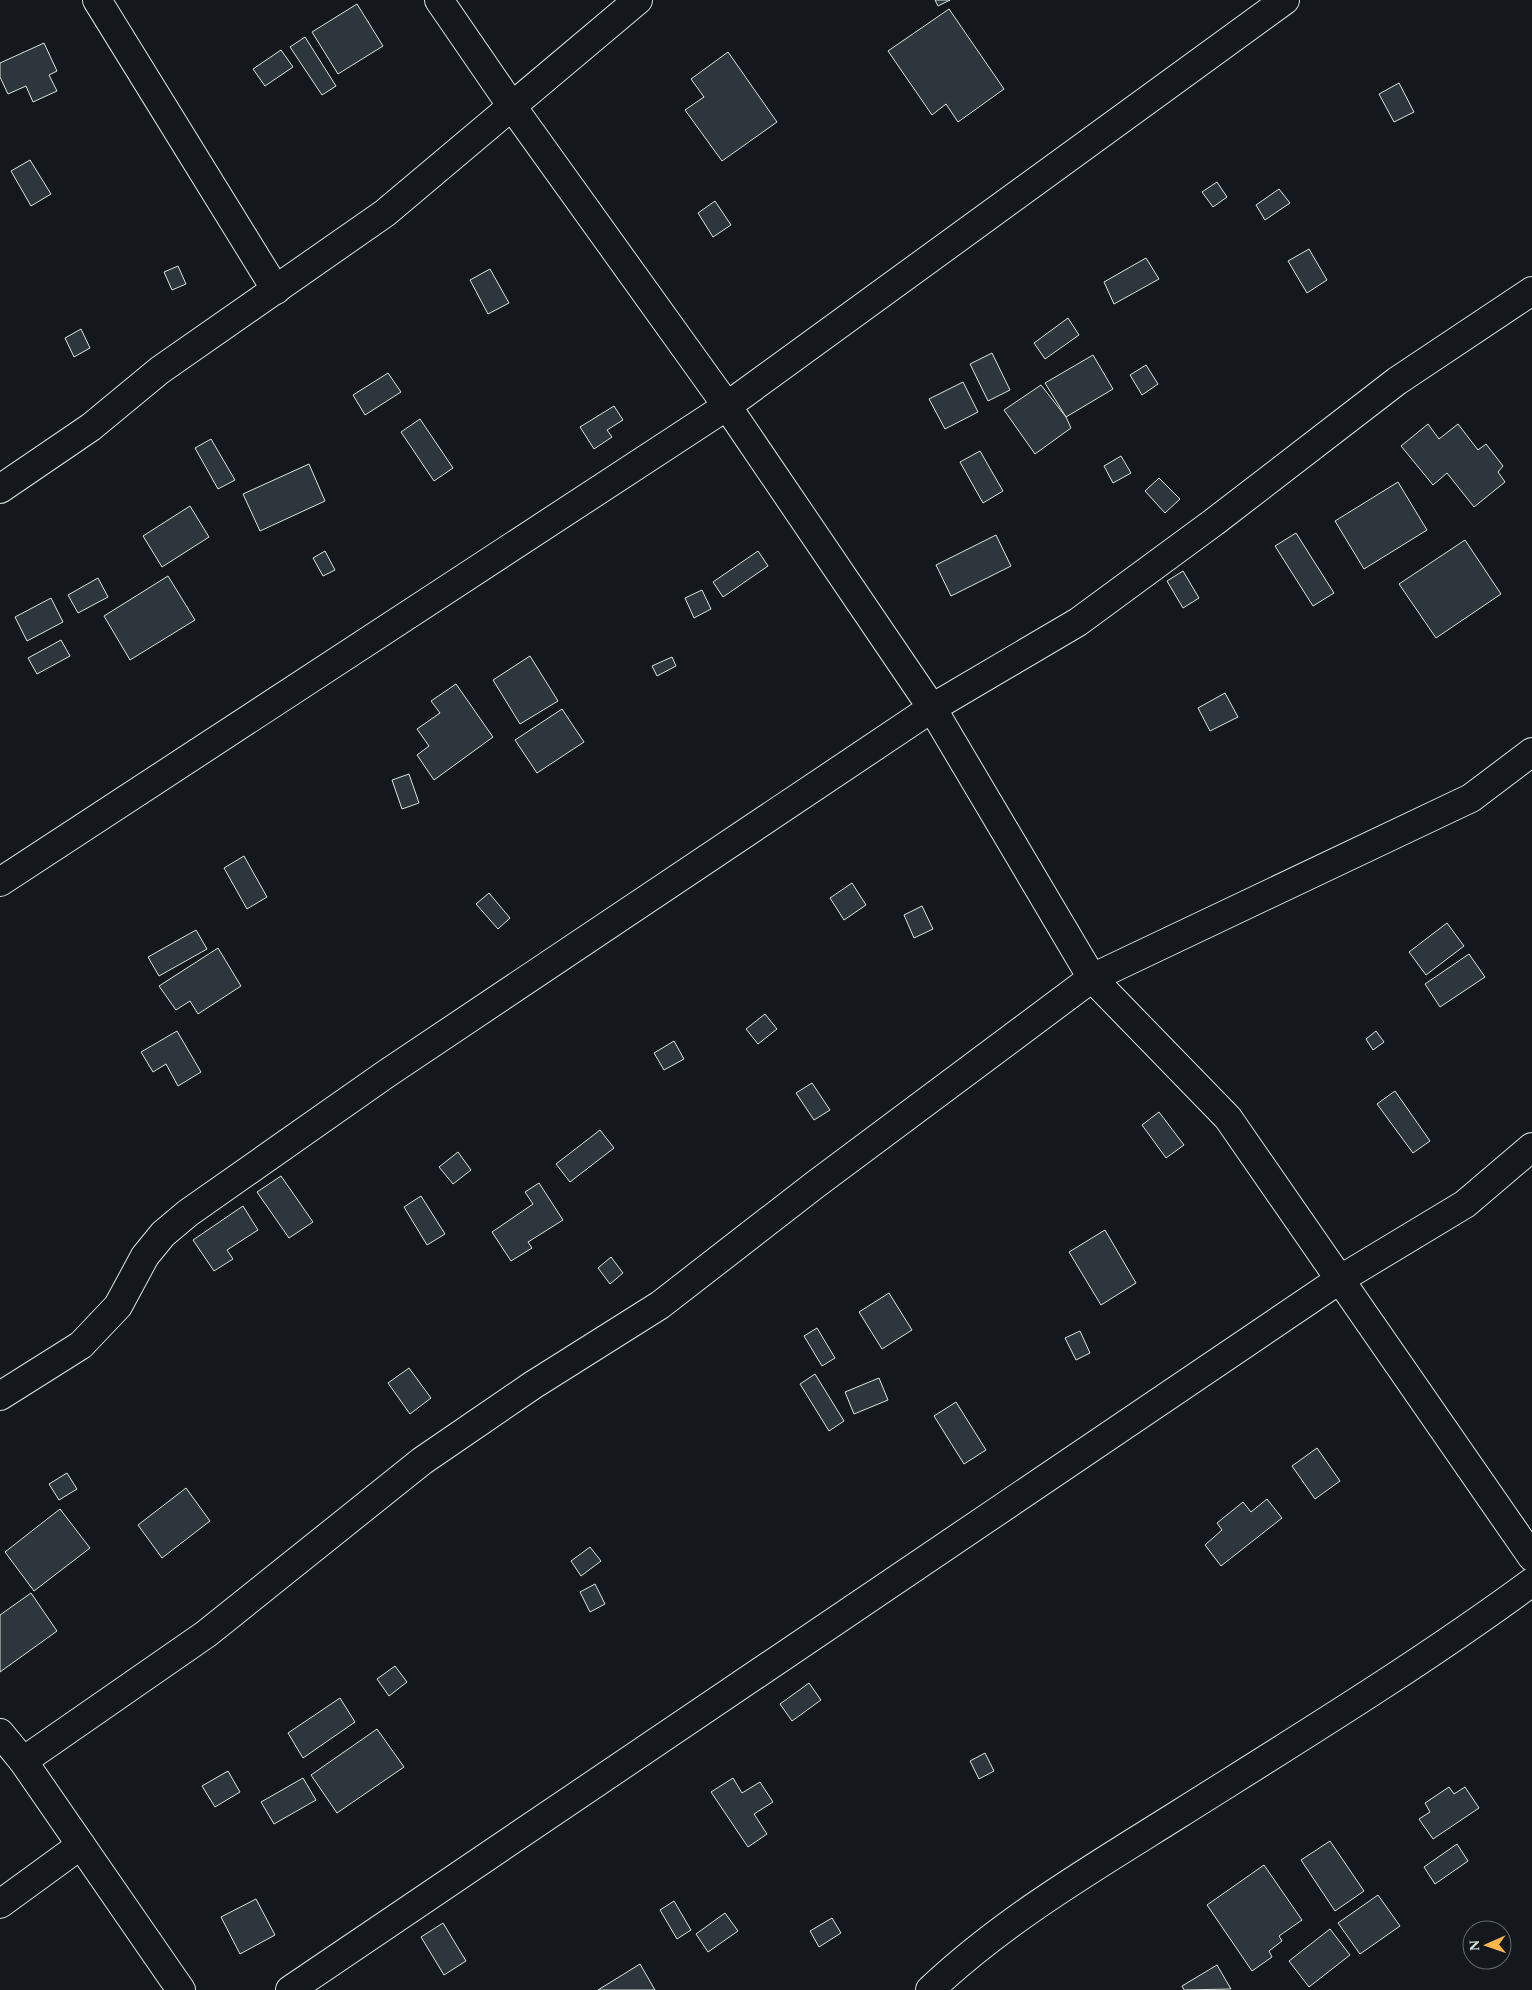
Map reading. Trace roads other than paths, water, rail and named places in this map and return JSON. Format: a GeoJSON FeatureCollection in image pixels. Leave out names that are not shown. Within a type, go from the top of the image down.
{"type":"FeatureCollection","features":[{"type":"Feature","properties":{"kind":"street"},"geometry":{"type":"LineString","coordinates":[[97,0],[276,290]]}},
{"type":"Feature","properties":{"kind":"street"},"geometry":{"type":"LineString","coordinates":[[439,0],[727,406],[932,708],[1092,978],[1228,1118],[1532,1557]]}},
{"type":"Feature","properties":{"kind":"street"},"geometry":{"type":"LineString","coordinates":[[0,488],[91,427],[160,370],[385,213],[638,0]]}},
{"type":"Feature","properties":{"kind":"street"},"geometry":{"type":"LineString","coordinates":[[0,882],[727,406],[1285,0]]}},
{"type":"Feature","properties":{"kind":"street"},"geometry":{"type":"LineString","coordinates":[[0,1396],[81,1345],[118,1306],[145,1256],[163,1234],[188,1213],[386,1074],[932,708],[1078,622],[1214,522],[1397,381],[1532,291]]}},
{"type":"Feature","properties":{"kind":"street"},"geometry":{"type":"LineString","coordinates":[[23,1761],[206,1634],[422,1461],[533,1385],[660,1305],[816,1184],[1092,978],[1471,798],[1532,752]]}},
{"type":"Feature","properties":{"kind":"street"},"geometry":{"type":"LineString","coordinates":[[290,1990],[1339,1280],[1466,1204],[1532,1147]]}},
{"type":"Feature","properties":{"kind":"street"},"geometry":{"type":"LineString","coordinates":[[930,1990],[951,1970],[1047,1897],[1458,1636],[1532,1582]]}},
{"type":"Feature","properties":{"kind":"street"},"geometry":{"type":"LineString","coordinates":[[0,1733],[23,1761],[180,1990]]}},
{"type":"Feature","properties":{"kind":"street"},"geometry":{"type":"LineString","coordinates":[[0,1904],[81,1845]]}}]}
